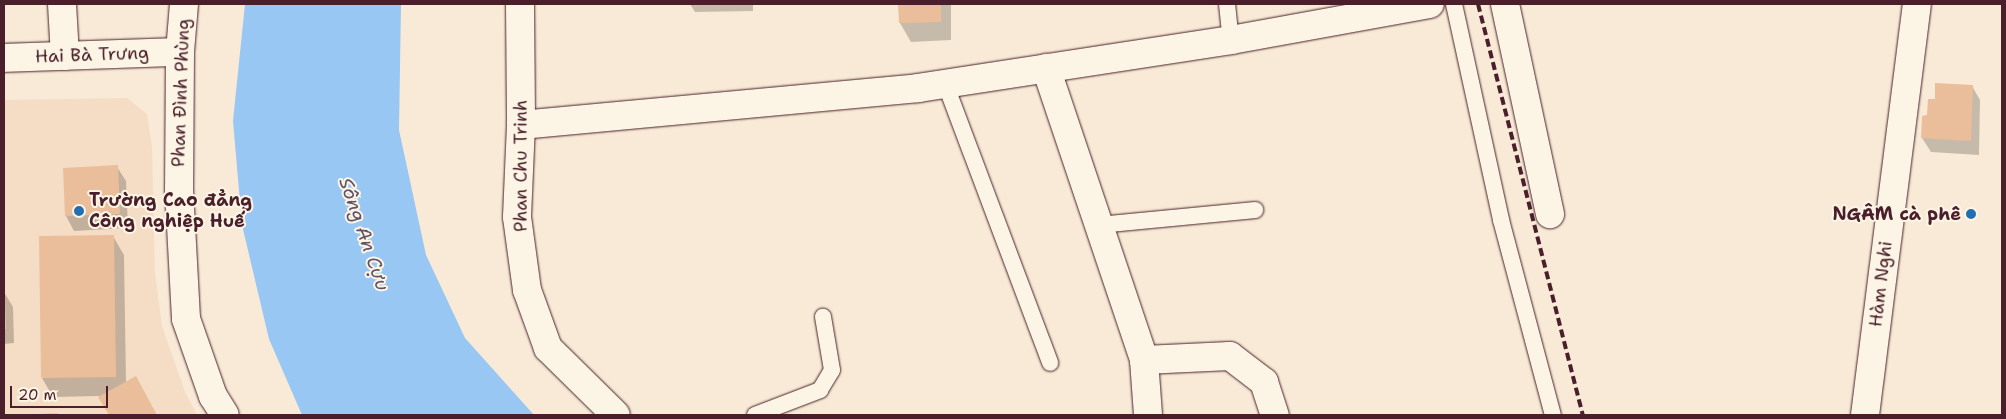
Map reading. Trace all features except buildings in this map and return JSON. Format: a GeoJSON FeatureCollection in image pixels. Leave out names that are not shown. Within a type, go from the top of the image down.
{"type":"FeatureCollection","features":[{"type":"Feature","properties":{"kind":"street"},"geometry":{"type":"LineString","coordinates":[[62,4],[65,56]]}},
{"type":"Feature","properties":{"kind":"street","name":"Phan Đình Phùng"},"geometry":{"type":"LineString","coordinates":[[184,4],[180,52],[179,189],[186,319],[213,396],[225,415]]}},
{"type":"Feature","properties":{"kind":"street","name":"Phan Chu Trinh"},"geometry":{"type":"LineString","coordinates":[[520,4],[522,125],[517,217],[527,290],[548,348],[616,415]]}},
{"type":"Feature","properties":{"kind":"street"},"geometry":{"type":"LineString","coordinates":[[522,125],[918,88],[1231,40],[1430,4]]}},
{"type":"Feature","properties":{"kind":"street"},"geometry":{"type":"LineString","coordinates":[[1505,4],[1550,214]]}},
{"type":"Feature","properties":{"kind":"street","name":"Hàm Nghi"},"geometry":{"type":"LineString","coordinates":[[1867,415],[1917,4]]}},
{"type":"Feature","properties":{"kind":"street","name":"Hai Bà Trưng"},"geometry":{"type":"LineString","coordinates":[[4,58],[180,52]]}},
{"type":"Feature","properties":{"kind":"street"},"geometry":{"type":"LineString","coordinates":[[1046,68],[1144,360],[1148,415]]}},
{"type":"Feature","properties":{"kind":"street"},"geometry":{"type":"LineString","coordinates":[[1144,360],[1230,356],[1264,382],[1275,415]]}},
{"type":"Feature","properties":{"kind":"lane"},"geometry":{"type":"LineString","coordinates":[[1227,4],[1231,40]]}},
{"type":"Feature","properties":{"kind":"lane"},"geometry":{"type":"LineString","coordinates":[[1454,4],[1502,220],[1553,415]]}},
{"type":"Feature","properties":{"kind":"lane"},"geometry":{"type":"LineString","coordinates":[[945,83],[1050,363]]}},
{"type":"Feature","properties":{"kind":"lane"},"geometry":{"type":"LineString","coordinates":[[1099,225],[1255,210]]}},
{"type":"Feature","properties":{"kind":"lane"},"geometry":{"type":"LineString","coordinates":[[755,415],[820,390],[832,370],[823,317]]}},
{"type":"Feature","properties":{"kind":"shaded area","name":"Trường Cao đẳng Công nghiệp Huế"},"geometry":{"type":"Polygon","coordinates":[[[127,98],[147,114],[152,147],[155,274],[162,326],[185,392],[197,415],[4,415],[4,100],[127,98]]]}},
{"type":"Feature","properties":{"kind":"water","name":"Sông An Cựu"},"geometry":{"type":"Polygon","coordinates":[[[245,4],[401,4],[399,130],[426,255],[465,338],[534,415],[302,415],[269,339],[242,225],[233,121],[245,4]]]}},
{"type":"Feature","properties":{"kind":"railway"},"geometry":{"type":"LineString","coordinates":[[1478,4],[1583,415]]}},
{"type":"Feature","properties":{"kind":"place","name":"Trường Cao đẳng Công nghiệp Huế"},"geometry":{"type":"Point","coordinates":[79,211]}},
{"type":"Feature","properties":{"kind":"place","name":"NGÂM cà phê"},"geometry":{"type":"Point","coordinates":[1971,214]}}]}
